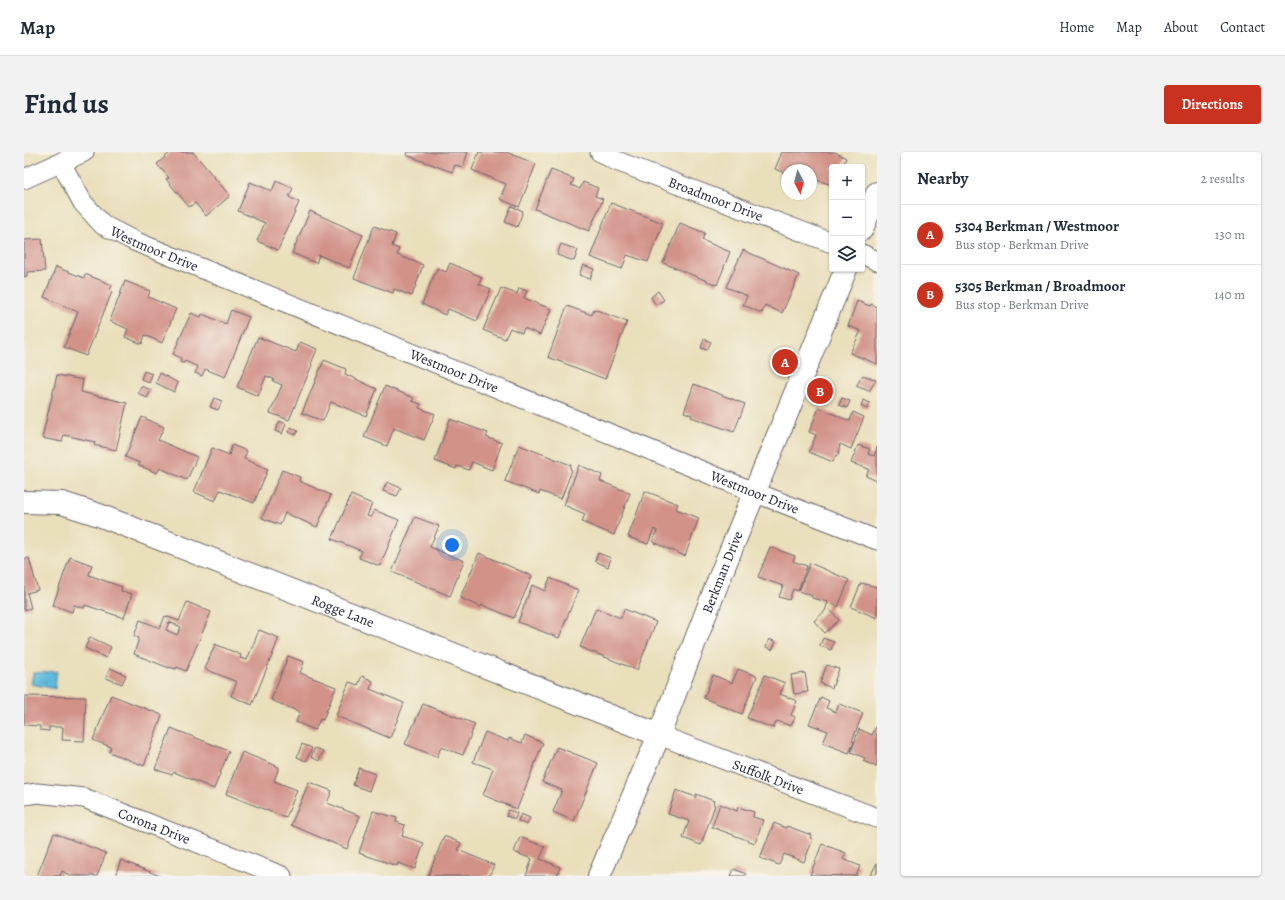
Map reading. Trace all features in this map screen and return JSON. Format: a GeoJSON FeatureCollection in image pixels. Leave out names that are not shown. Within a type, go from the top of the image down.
{"type":"FeatureCollection","features":[{"type":"Feature","properties":{"kind":"street"},"geometry":{"type":"LineString","coordinates":[[24,179],[84,152]]}},
{"type":"Feature","properties":{"kind":"street","name":"Broadmoor Drive"},"geometry":{"type":"LineString","coordinates":[[600,152],[614,160],[829,242]]}},
{"type":"Feature","properties":{"kind":"street","name":"Westmoor Drive"},"geometry":{"type":"LineString","coordinates":[[61,163],[83,203],[103,225],[134,241],[754,492],[877,540]]}},
{"type":"Feature","properties":{"kind":"street"},"geometry":{"type":"LineString","coordinates":[[865,222],[877,192]]}},
{"type":"Feature","properties":{"kind":"street"},"geometry":{"type":"LineString","coordinates":[[865,255],[877,261]]}},
{"type":"Feature","properties":{"kind":"street","name":"Berkman Drive"},"geometry":{"type":"LineString","coordinates":[[599,876],[659,735],[754,492],[845,272]]}},
{"type":"Feature","properties":{"kind":"street","name":"Rogge Lane"},"geometry":{"type":"LineString","coordinates":[[24,502],[62,503],[99,515],[659,735]]}},
{"type":"Feature","properties":{"kind":"street","name":"Suffolk Drive"},"geometry":{"type":"LineString","coordinates":[[659,735],[877,818]]}},
{"type":"Feature","properties":{"kind":"street","name":"Corona Drive"},"geometry":{"type":"LineString","coordinates":[[24,795],[37,793],[84,798],[282,876]]}},
{"type":"Feature","properties":{"kind":"water"},"geometry":{"type":"Polygon","coordinates":[[[57,671],[55,689],[31,684],[33,673],[57,671]]]}},
{"type":"Feature","properties":{"kind":"building"},"geometry":{"type":"Polygon","coordinates":[[[171,152],[193,152],[230,196],[206,216],[195,203],[189,207],[166,179],[169,178],[157,164],[171,152]]]}},
{"type":"Feature","properties":{"kind":"building"},"geometry":{"type":"Polygon","coordinates":[[[407,152],[468,152],[463,167],[455,165],[452,172],[406,155],[407,152]]]}},
{"type":"Feature","properties":{"kind":"building"},"geometry":{"type":"Polygon","coordinates":[[[479,152],[506,152],[536,164],[519,207],[500,199],[506,184],[472,170],[479,152]]]}},
{"type":"Feature","properties":{"kind":"building"},"geometry":{"type":"Polygon","coordinates":[[[782,152],[835,152],[846,158],[843,164],[829,164],[829,184],[817,180],[817,164],[781,164],[781,172],[775,169],[782,152]]]}},
{"type":"Feature","properties":{"kind":"building"},"geometry":{"type":"Polygon","coordinates":[[[551,170],[574,179],[571,185],[580,189],[583,182],[598,188],[595,196],[603,199],[589,231],[535,209],[551,170]]]}},
{"type":"Feature","properties":{"kind":"building"},"geometry":{"type":"Polygon","coordinates":[[[276,181],[293,188],[289,197],[299,202],[278,250],[257,241],[265,223],[238,211],[250,182],[272,191],[276,181]]]}},
{"type":"Feature","properties":{"kind":"building"},"geometry":{"type":"Polygon","coordinates":[[[611,203],[663,223],[648,262],[627,255],[622,269],[590,257],[611,203]]]}},
{"type":"Feature","properties":{"kind":"building"},"geometry":{"type":"Polygon","coordinates":[[[511,206],[523,211],[517,227],[505,222],[511,206]]]}},
{"type":"Feature","properties":{"kind":"building"},"geometry":{"type":"Polygon","coordinates":[[[310,211],[363,235],[349,268],[319,255],[316,263],[292,253],[310,211]]]}},
{"type":"Feature","properties":{"kind":"building"},"geometry":{"type":"Polygon","coordinates":[[[680,223],[705,233],[702,240],[730,252],[717,285],[663,263],[680,223]]]}},
{"type":"Feature","properties":{"kind":"building"},"geometry":{"type":"Polygon","coordinates":[[[374,226],[396,234],[392,246],[399,249],[397,255],[423,265],[412,296],[394,289],[393,293],[354,278],[374,226]]]}},
{"type":"Feature","properties":{"kind":"building"},"geometry":{"type":"Polygon","coordinates":[[[42,239],[45,271],[27,272],[27,276],[24,277],[24,240],[42,239]]]}},
{"type":"Feature","properties":{"kind":"building"},"geometry":{"type":"Polygon","coordinates":[[[561,244],[578,250],[574,261],[557,255],[561,244]]]}},
{"type":"Feature","properties":{"kind":"building"},"geometry":{"type":"Polygon","coordinates":[[[743,250],[799,275],[782,313],[765,305],[762,313],[743,305],[747,296],[726,287],[743,250]]]}},
{"type":"Feature","properties":{"kind":"building"},"geometry":{"type":"Polygon","coordinates":[[[450,263],[482,277],[479,284],[491,289],[477,321],[448,309],[445,315],[422,304],[437,268],[446,272],[450,263]]]}},
{"type":"Feature","properties":{"kind":"building"},"geometry":{"type":"Polygon","coordinates":[[[583,265],[594,269],[590,279],[579,275],[583,265]]]}},
{"type":"Feature","properties":{"kind":"building"},"geometry":{"type":"Polygon","coordinates":[[[56,267],[84,278],[85,274],[112,285],[110,290],[112,292],[86,356],[64,347],[78,312],[44,297],[56,267]]]}},
{"type":"Feature","properties":{"kind":"building"},"geometry":{"type":"Polygon","coordinates":[[[125,281],[150,291],[148,297],[176,309],[162,343],[145,335],[142,344],[125,337],[128,329],[110,321],[125,281]]]}},
{"type":"Feature","properties":{"kind":"building"},"geometry":{"type":"Polygon","coordinates":[[[501,288],[517,294],[519,288],[527,291],[524,298],[551,309],[540,335],[524,328],[522,333],[510,328],[505,339],[483,330],[501,288]]]}},
{"type":"Feature","properties":{"kind":"building"},"geometry":{"type":"Polygon","coordinates":[[[658,291],[664,300],[656,305],[651,297],[658,291]]]}},
{"type":"Feature","properties":{"kind":"building"},"geometry":{"type":"Polygon","coordinates":[[[857,301],[877,307],[877,364],[850,353],[861,331],[848,326],[857,301]]]}},
{"type":"Feature","properties":{"kind":"building"},"geometry":{"type":"Polygon","coordinates":[[[567,306],[592,315],[594,309],[627,322],[605,379],[548,357],[567,306]]]}},
{"type":"Feature","properties":{"kind":"building"},"geometry":{"type":"Polygon","coordinates":[[[231,310],[249,317],[225,377],[205,369],[202,376],[195,373],[198,367],[185,361],[184,363],[180,362],[181,358],[173,354],[191,313],[201,317],[202,314],[226,324],[231,310]]]}},
{"type":"Feature","properties":{"kind":"building"},"geometry":{"type":"Polygon","coordinates":[[[258,337],[296,352],[300,342],[317,349],[311,364],[312,365],[289,420],[270,413],[282,385],[273,381],[274,379],[266,376],[258,396],[237,387],[258,337]]]}},
{"type":"Feature","properties":{"kind":"building"},"geometry":{"type":"Polygon","coordinates":[[[704,339],[711,342],[707,350],[701,348],[704,339]]]}},
{"type":"Feature","properties":{"kind":"building"},"geometry":{"type":"Polygon","coordinates":[[[324,360],[346,369],[345,374],[377,389],[366,416],[331,402],[323,421],[302,413],[324,360]]]}},
{"type":"Feature","properties":{"kind":"building"},"geometry":{"type":"Polygon","coordinates":[[[144,371],[152,374],[149,383],[141,379],[144,371]]]}},
{"type":"Feature","properties":{"kind":"building"},"geometry":{"type":"Polygon","coordinates":[[[160,373],[178,383],[174,392],[156,383],[160,373]]]}},
{"type":"Feature","properties":{"kind":"building"},"geometry":{"type":"Polygon","coordinates":[[[57,375],[83,380],[81,392],[127,403],[116,450],[94,445],[95,442],[64,435],[62,442],[42,438],[57,375]]]}},
{"type":"Feature","properties":{"kind":"building"},"geometry":{"type":"Polygon","coordinates":[[[863,375],[876,380],[869,391],[856,386],[863,375]]]}},
{"type":"Feature","properties":{"kind":"building"},"geometry":{"type":"Polygon","coordinates":[[[694,384],[745,404],[734,432],[691,417],[692,415],[684,412],[694,384]]]}},
{"type":"Feature","properties":{"kind":"building"},"geometry":{"type":"Polygon","coordinates":[[[141,386],[151,390],[147,398],[138,393],[141,386]]]}},
{"type":"Feature","properties":{"kind":"building"},"geometry":{"type":"Polygon","coordinates":[[[385,386],[414,398],[412,401],[421,404],[419,408],[435,414],[424,440],[394,428],[387,446],[364,437],[385,386]]]}},
{"type":"Feature","properties":{"kind":"building"},"geometry":{"type":"Polygon","coordinates":[[[214,398],[222,401],[218,410],[210,407],[214,398]]]}},
{"type":"Feature","properties":{"kind":"building"},"geometry":{"type":"Polygon","coordinates":[[[842,398],[850,401],[847,408],[839,405],[842,398]]]}},
{"type":"Feature","properties":{"kind":"building"},"geometry":{"type":"Polygon","coordinates":[[[863,400],[870,403],[867,409],[861,406],[863,400]]]}},
{"type":"Feature","properties":{"kind":"building"},"geometry":{"type":"Polygon","coordinates":[[[819,408],[850,421],[853,412],[864,417],[851,449],[840,444],[838,456],[836,455],[833,462],[809,452],[816,435],[809,432],[819,408]]]}},
{"type":"Feature","properties":{"kind":"building"},"geometry":{"type":"Polygon","coordinates":[[[142,417],[164,427],[158,440],[197,457],[187,480],[160,468],[157,473],[138,465],[140,463],[125,457],[142,417]]]}},
{"type":"Feature","properties":{"kind":"building"},"geometry":{"type":"Polygon","coordinates":[[[450,419],[488,433],[486,437],[502,443],[492,470],[472,462],[469,470],[457,466],[456,469],[435,461],[450,419]]]}},
{"type":"Feature","properties":{"kind":"building"},"geometry":{"type":"Polygon","coordinates":[[[280,421],[286,424],[282,434],[275,431],[280,421]]]}},
{"type":"Feature","properties":{"kind":"building"},"geometry":{"type":"Polygon","coordinates":[[[291,427],[298,431],[295,435],[288,432],[291,427]]]}},
{"type":"Feature","properties":{"kind":"building"},"geometry":{"type":"Polygon","coordinates":[[[232,445],[247,451],[244,459],[268,469],[254,503],[220,490],[215,501],[194,492],[212,448],[229,455],[232,445]]]}},
{"type":"Feature","properties":{"kind":"building"},"geometry":{"type":"Polygon","coordinates":[[[519,445],[571,465],[570,469],[572,470],[561,499],[540,491],[539,494],[505,481],[519,445]]]}},
{"type":"Feature","properties":{"kind":"building"},"geometry":{"type":"Polygon","coordinates":[[[858,445],[870,449],[868,454],[874,456],[877,447],[877,481],[866,476],[869,469],[851,463],[858,445]]]}},
{"type":"Feature","properties":{"kind":"building"},"geometry":{"type":"Polygon","coordinates":[[[579,465],[602,475],[600,481],[630,493],[614,535],[582,522],[585,514],[564,505],[579,465]]]}},
{"type":"Feature","properties":{"kind":"building"},"geometry":{"type":"Polygon","coordinates":[[[282,470],[300,477],[299,481],[331,495],[317,527],[285,513],[280,525],[262,518],[282,470]]]}},
{"type":"Feature","properties":{"kind":"building"},"geometry":{"type":"Polygon","coordinates":[[[387,482],[401,488],[397,496],[383,491],[387,482]]]}},
{"type":"Feature","properties":{"kind":"building"},"geometry":{"type":"Polygon","coordinates":[[[645,491],[678,504],[676,509],[699,518],[685,556],[653,542],[657,531],[654,529],[648,544],[628,537],[645,491]]]}},
{"type":"Feature","properties":{"kind":"building"},"geometry":{"type":"Polygon","coordinates":[[[351,495],[372,504],[367,516],[371,517],[374,510],[399,520],[380,566],[359,558],[362,551],[332,539],[351,495]]]}},
{"type":"Feature","properties":{"kind":"building"},"geometry":{"type":"Polygon","coordinates":[[[415,517],[439,526],[430,547],[464,561],[450,596],[392,572],[415,517]]]}},
{"type":"Feature","properties":{"kind":"building"},"geometry":{"type":"Polygon","coordinates":[[[770,547],[795,556],[793,561],[807,566],[798,591],[793,589],[789,600],[779,597],[783,586],[758,577],[770,547]]]}},
{"type":"Feature","properties":{"kind":"building"},"geometry":{"type":"Polygon","coordinates":[[[479,553],[532,576],[514,618],[460,598],[479,553]]]}},
{"type":"Feature","properties":{"kind":"building"},"geometry":{"type":"Polygon","coordinates":[[[598,553],[611,558],[608,567],[595,561],[598,553]]]}},
{"type":"Feature","properties":{"kind":"building"},"geometry":{"type":"Polygon","coordinates":[[[70,557],[92,565],[89,575],[122,587],[121,591],[132,594],[124,618],[85,605],[84,608],[74,605],[72,612],[53,605],[70,557]]]}},
{"type":"Feature","properties":{"kind":"building"},"geometry":{"type":"Polygon","coordinates":[[[29,558],[38,590],[27,593],[31,608],[24,610],[24,559],[29,558]]]}},
{"type":"Feature","properties":{"kind":"building"},"geometry":{"type":"Polygon","coordinates":[[[810,563],[849,580],[838,607],[832,604],[830,610],[839,620],[825,633],[814,621],[825,611],[828,602],[812,598],[812,596],[799,591],[810,563]]]}},
{"type":"Feature","properties":{"kind":"building"},"geometry":{"type":"Polygon","coordinates":[[[550,578],[578,590],[559,638],[518,622],[532,585],[545,591],[550,578]]]}},
{"type":"Feature","properties":{"kind":"building"},"geometry":{"type":"Polygon","coordinates":[[[861,583],[877,587],[877,618],[851,607],[861,583]]]}},
{"type":"Feature","properties":{"kind":"building"},"geometry":{"type":"Polygon","coordinates":[[[187,602],[211,612],[186,671],[177,667],[176,669],[169,668],[134,654],[139,638],[134,636],[140,620],[160,628],[165,616],[179,621],[187,602]],[[169,622],[166,630],[177,635],[181,627],[169,622]]]}},
{"type":"Feature","properties":{"kind":"building"},"geometry":{"type":"Polygon","coordinates":[[[596,608],[621,618],[624,609],[656,622],[637,670],[580,647],[596,608]]]}},
{"type":"Feature","properties":{"kind":"building"},"geometry":{"type":"Polygon","coordinates":[[[259,630],[279,638],[252,705],[231,696],[237,682],[205,669],[215,644],[241,655],[240,658],[247,660],[259,630]]]}},
{"type":"Feature","properties":{"kind":"building"},"geometry":{"type":"Polygon","coordinates":[[[90,637],[111,647],[106,658],[85,648],[90,637]]]}},
{"type":"Feature","properties":{"kind":"building"},"geometry":{"type":"Polygon","coordinates":[[[823,638],[834,642],[831,650],[820,646],[823,638]]]}},
{"type":"Feature","properties":{"kind":"building"},"geometry":{"type":"Polygon","coordinates":[[[769,639],[776,642],[772,650],[766,647],[769,639]]]}},
{"type":"Feature","properties":{"kind":"building"},"geometry":{"type":"Polygon","coordinates":[[[288,656],[304,662],[300,673],[336,687],[323,720],[320,719],[315,730],[296,722],[300,712],[271,700],[288,656]]]}},
{"type":"Feature","properties":{"kind":"building"},"geometry":{"type":"Polygon","coordinates":[[[827,665],[839,669],[832,688],[820,683],[827,665]]]}},
{"type":"Feature","properties":{"kind":"building"},"geometry":{"type":"Polygon","coordinates":[[[110,668],[126,675],[122,684],[106,678],[110,668]]]}},
{"type":"Feature","properties":{"kind":"building"},"geometry":{"type":"Polygon","coordinates":[[[738,669],[757,676],[742,714],[704,698],[713,675],[732,683],[738,669]]]}},
{"type":"Feature","properties":{"kind":"building"},"geometry":{"type":"Polygon","coordinates":[[[805,673],[808,692],[794,694],[791,675],[805,673]]]}},
{"type":"Feature","properties":{"kind":"building"},"geometry":{"type":"Polygon","coordinates":[[[765,675],[785,683],[780,694],[797,701],[791,715],[795,717],[791,726],[777,721],[773,728],[747,718],[765,675]]]}},
{"type":"Feature","properties":{"kind":"building"},"geometry":{"type":"Polygon","coordinates":[[[362,676],[373,681],[370,689],[404,703],[390,738],[336,716],[349,682],[358,685],[362,676]]]}},
{"type":"Feature","properties":{"kind":"building"},"geometry":{"type":"Polygon","coordinates":[[[111,695],[162,715],[144,766],[109,752],[111,747],[93,740],[111,695]]]}},
{"type":"Feature","properties":{"kind":"building"},"geometry":{"type":"Polygon","coordinates":[[[24,696],[86,697],[84,741],[62,740],[63,727],[49,727],[49,731],[40,730],[40,726],[24,725],[24,696]]]}},
{"type":"Feature","properties":{"kind":"building"},"geometry":{"type":"Polygon","coordinates":[[[821,697],[829,701],[826,708],[836,712],[839,704],[863,713],[849,753],[823,743],[828,731],[809,724],[821,697]]]}},
{"type":"Feature","properties":{"kind":"building"},"geometry":{"type":"Polygon","coordinates":[[[423,704],[475,724],[463,755],[441,747],[437,757],[405,744],[423,704]]]}},
{"type":"Feature","properties":{"kind":"building"},"geometry":{"type":"Polygon","coordinates":[[[877,725],[877,767],[863,761],[865,758],[851,752],[859,729],[872,735],[877,725]]]}},
{"type":"Feature","properties":{"kind":"building"},"geometry":{"type":"Polygon","coordinates":[[[171,728],[229,751],[214,789],[174,772],[172,775],[155,769],[171,728]]]}},
{"type":"Feature","properties":{"kind":"building"},"geometry":{"type":"Polygon","coordinates":[[[485,732],[508,741],[509,738],[522,743],[525,735],[543,743],[517,809],[483,795],[493,769],[473,762],[485,732]]]}},
{"type":"Feature","properties":{"kind":"building"},"geometry":{"type":"Polygon","coordinates":[[[302,744],[312,748],[306,761],[297,757],[302,744]]]}},
{"type":"Feature","properties":{"kind":"building"},"geometry":{"type":"Polygon","coordinates":[[[557,747],[598,763],[574,821],[553,812],[562,790],[542,782],[557,747]]]}},
{"type":"Feature","properties":{"kind":"building"},"geometry":{"type":"Polygon","coordinates":[[[315,748],[323,751],[319,761],[311,757],[315,748]]]}},
{"type":"Feature","properties":{"kind":"building"},"geometry":{"type":"Polygon","coordinates":[[[242,752],[279,767],[274,781],[297,790],[286,818],[226,794],[242,752]]]}},
{"type":"Feature","properties":{"kind":"building"},"geometry":{"type":"Polygon","coordinates":[[[359,768],[375,774],[369,791],[353,785],[359,768]]]}},
{"type":"Feature","properties":{"kind":"building"},"geometry":{"type":"Polygon","coordinates":[[[309,782],[332,791],[327,803],[360,816],[347,849],[291,825],[309,782]]]}},
{"type":"Feature","properties":{"kind":"building"},"geometry":{"type":"Polygon","coordinates":[[[676,790],[696,797],[696,794],[714,801],[713,804],[715,805],[701,845],[683,838],[689,821],[668,814],[676,790]]]}},
{"type":"Feature","properties":{"kind":"building"},"geometry":{"type":"Polygon","coordinates":[[[720,804],[737,811],[738,807],[754,812],[753,817],[763,820],[755,843],[712,827],[720,804]]]}},
{"type":"Feature","properties":{"kind":"building"},"geometry":{"type":"Polygon","coordinates":[[[508,810],[517,813],[515,819],[506,816],[508,810]]]}},
{"type":"Feature","properties":{"kind":"building"},"geometry":{"type":"Polygon","coordinates":[[[373,811],[397,818],[396,822],[405,825],[402,836],[424,843],[415,869],[398,863],[397,866],[359,853],[373,811]]]}},
{"type":"Feature","properties":{"kind":"building"},"geometry":{"type":"Polygon","coordinates":[[[521,814],[530,818],[527,825],[518,821],[521,814]]]}},
{"type":"Feature","properties":{"kind":"building"},"geometry":{"type":"Polygon","coordinates":[[[774,823],[811,835],[810,838],[813,839],[804,862],[784,854],[779,865],[760,858],[774,823]]]}},
{"type":"Feature","properties":{"kind":"building"},"geometry":{"type":"Polygon","coordinates":[[[54,833],[106,853],[97,876],[71,876],[62,871],[60,876],[37,876],[54,833]]]}},
{"type":"Feature","properties":{"kind":"building"},"geometry":{"type":"Polygon","coordinates":[[[444,836],[461,843],[458,850],[494,865],[489,876],[428,876],[444,836]]]}},
{"type":"Feature","properties":{"kind":"building"},"geometry":{"type":"Polygon","coordinates":[[[520,837],[545,847],[540,859],[560,867],[557,876],[526,876],[532,859],[514,852],[520,837]]]}},
{"type":"Feature","properties":{"kind":"building"},"geometry":{"type":"Polygon","coordinates":[[[822,844],[846,853],[843,859],[860,866],[856,876],[810,875],[822,844]]]}},
{"type":"Feature","properties":{"kind":"building"},"geometry":{"type":"Polygon","coordinates":[[[121,860],[160,876],[115,876],[121,860]]]}},
{"type":"Feature","properties":{"kind":"building"},"geometry":{"type":"Polygon","coordinates":[[[877,863],[877,876],[870,876],[877,863]]]}},
{"type":"Feature","properties":{"kind":"building"},"geometry":{"type":"Polygon","coordinates":[[[734,869],[746,874],[745,876],[731,876],[734,869]]]}},
{"type":"Feature","properties":{"kind":"place","name":"5304 Berkman / Westmoor"},"geometry":{"type":"Point","coordinates":[785,362]}},
{"type":"Feature","properties":{"kind":"place","name":"5305 Berkman / Broadmoor"},"geometry":{"type":"Point","coordinates":[820,391]}}]}
